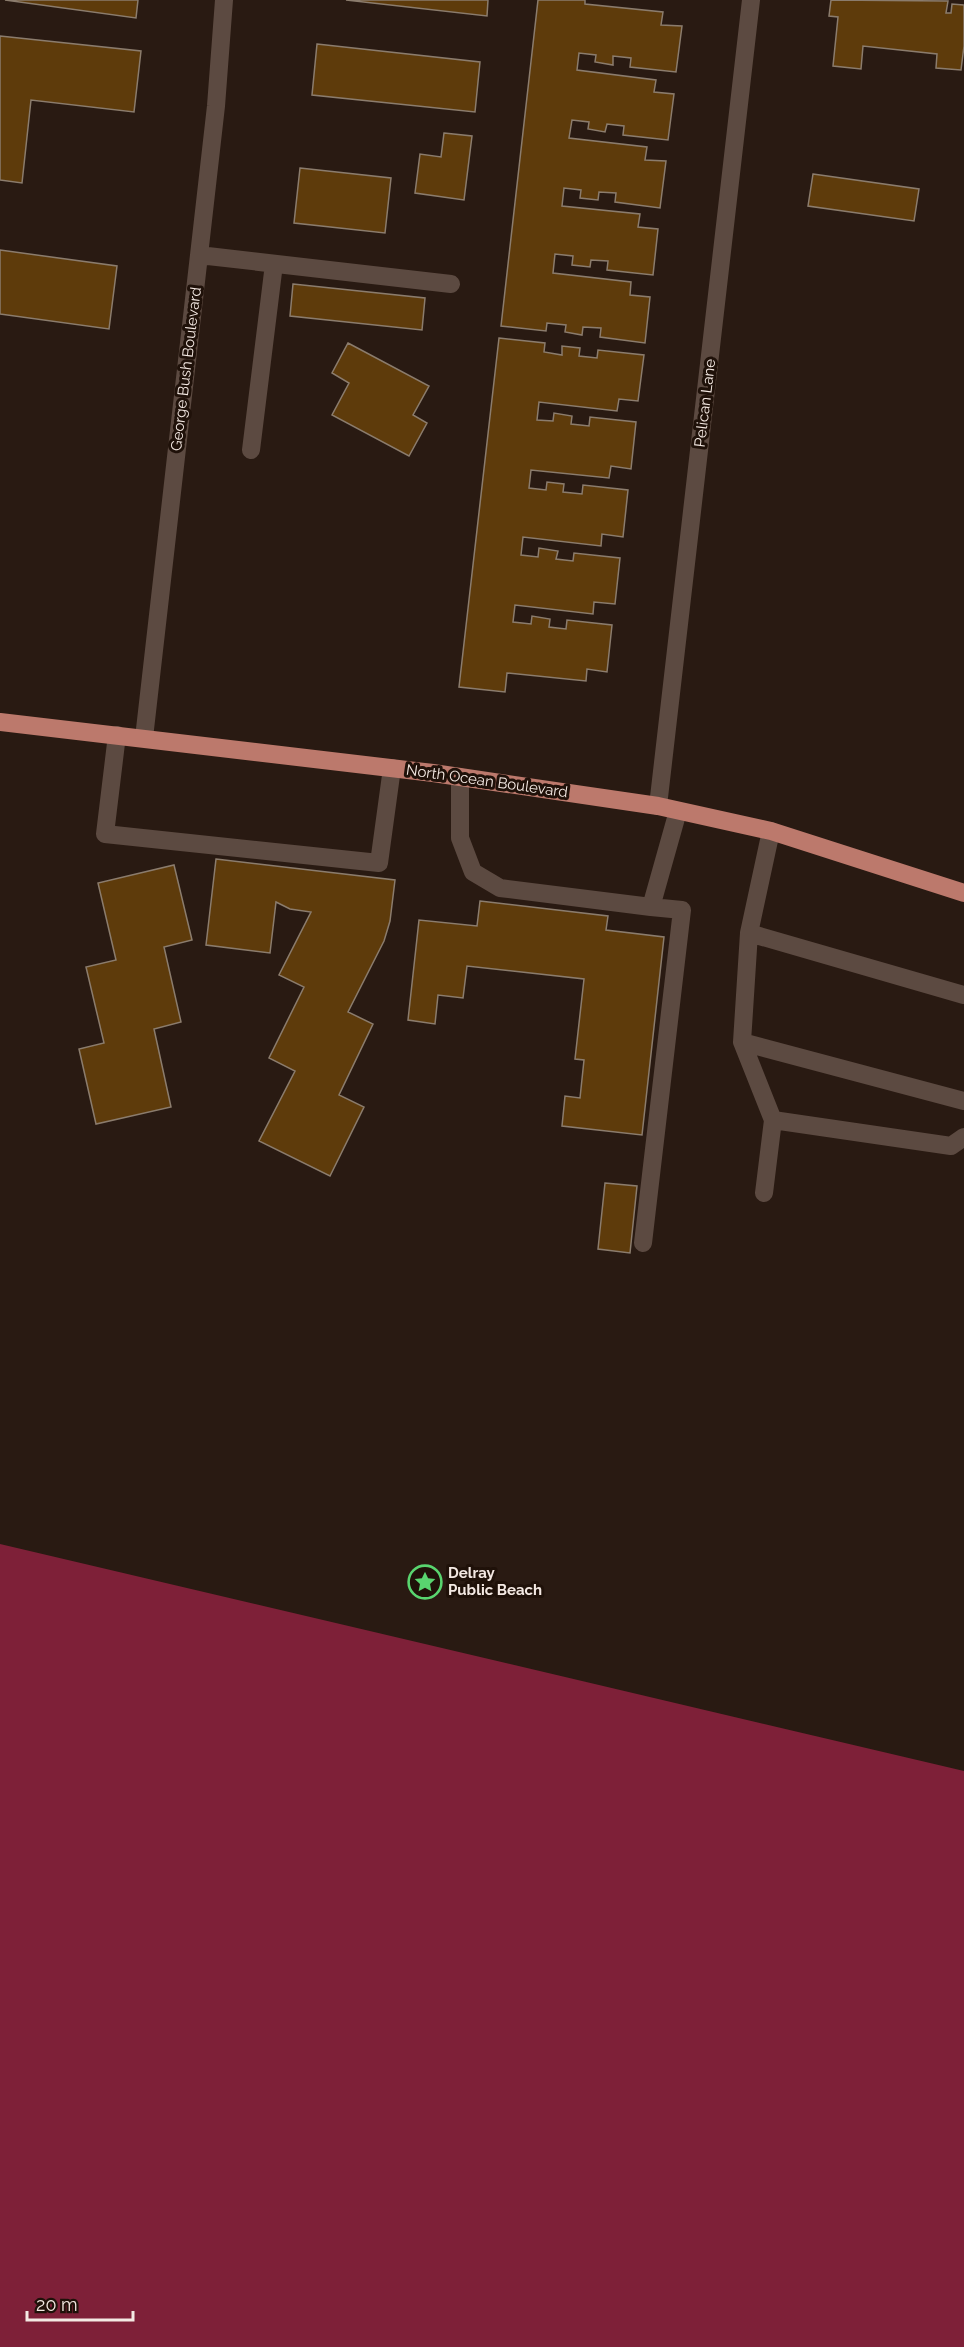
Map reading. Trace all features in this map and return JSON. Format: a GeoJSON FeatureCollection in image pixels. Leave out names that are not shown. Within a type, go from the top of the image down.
{"type":"FeatureCollection","features":[{"type":"Feature","properties":{"kind":"main road","name":"North Ocean Boulevard"},"geometry":{"type":"LineString","coordinates":[[0,722],[392,768],[658,806],[771,831],[964,893]]}},
{"type":"Feature","properties":{"kind":"street","name":"George Bush Boulevard"},"geometry":{"type":"LineString","coordinates":[[144,738],[216,106],[224,0]]}},
{"type":"Feature","properties":{"kind":"street","name":"Pelican Lane"},"geometry":{"type":"LineString","coordinates":[[658,806],[751,0]]}},
{"type":"Feature","properties":{"kind":"street"},"geometry":{"type":"LineString","coordinates":[[199,255],[451,284]]}},
{"type":"Feature","properties":{"kind":"street"},"geometry":{"type":"LineString","coordinates":[[251,450],[274,264]]}},
{"type":"Feature","properties":{"kind":"street"},"geometry":{"type":"LineString","coordinates":[[117,735],[105,834],[380,863],[392,768]]}},
{"type":"Feature","properties":{"kind":"street"},"geometry":{"type":"LineString","coordinates":[[460,777],[460,838],[473,872],[500,888],[682,910],[643,1243]]}},
{"type":"Feature","properties":{"kind":"street"},"geometry":{"type":"LineString","coordinates":[[651,908],[678,811]]}},
{"type":"Feature","properties":{"kind":"street"},"geometry":{"type":"LineString","coordinates":[[764,1193],[773,1120],[742,1042],[749,933],[771,831]]}},
{"type":"Feature","properties":{"kind":"street"},"geometry":{"type":"LineString","coordinates":[[749,933],[964,995]]}},
{"type":"Feature","properties":{"kind":"street"},"geometry":{"type":"LineString","coordinates":[[742,1042],[964,1101]]}},
{"type":"Feature","properties":{"kind":"street"},"geometry":{"type":"LineString","coordinates":[[773,1120],[951,1146],[964,1137]]}},
{"type":"Feature","properties":{"kind":"shaded area"},"geometry":{"type":"Polygon","coordinates":[[[0,1544],[964,1771],[964,2347],[0,2347],[0,1544]]]}},
{"type":"Feature","properties":{"kind":"building"},"geometry":{"type":"Polygon","coordinates":[[[5,0],[138,0],[136,18],[5,0]]]}},
{"type":"Feature","properties":{"kind":"building"},"geometry":{"type":"Polygon","coordinates":[[[346,0],[488,0],[487,16],[346,0]]]}},
{"type":"Feature","properties":{"kind":"building"},"geometry":{"type":"Polygon","coordinates":[[[538,0],[585,0],[585,4],[663,12],[661,25],[682,26],[676,72],[630,67],[631,58],[613,56],[613,65],[595,62],[596,55],[579,53],[577,70],[656,80],[654,92],[674,94],[668,140],[623,135],[624,126],[607,124],[605,132],[588,129],[589,122],[572,120],[569,138],[647,147],[645,160],[666,161],[660,208],[615,202],[616,193],[599,192],[598,200],[580,198],[581,190],[564,188],[562,206],[640,214],[638,227],[658,229],[653,275],[607,270],[608,261],[591,260],[590,267],[572,265],[573,256],[555,254],[553,273],[631,282],[630,295],[650,297],[645,343],[600,337],[601,328],[583,327],[582,335],[565,332],[566,325],[547,323],[546,331],[501,326],[538,0]]]}},
{"type":"Feature","properties":{"kind":"building"},"geometry":{"type":"Polygon","coordinates":[[[831,0],[948,1],[946,13],[951,13],[952,4],[964,5],[964,46],[961,70],[936,68],[937,54],[863,46],[861,69],[833,66],[838,17],[829,16],[831,0]]]}},
{"type":"Feature","properties":{"kind":"building"},"geometry":{"type":"Polygon","coordinates":[[[0,36],[141,51],[134,112],[31,100],[22,183],[0,180],[0,36]]]}},
{"type":"Feature","properties":{"kind":"building"},"geometry":{"type":"Polygon","coordinates":[[[317,44],[480,62],[475,112],[312,95],[317,44]]]}},
{"type":"Feature","properties":{"kind":"building"},"geometry":{"type":"Polygon","coordinates":[[[444,133],[472,136],[464,200],[415,193],[420,154],[441,157],[444,133]]]}},
{"type":"Feature","properties":{"kind":"building"},"geometry":{"type":"Polygon","coordinates":[[[300,168],[391,178],[385,233],[294,223],[300,168]]]}},
{"type":"Feature","properties":{"kind":"building"},"geometry":{"type":"Polygon","coordinates":[[[813,174],[919,189],[914,221],[808,206],[813,174]]]}},
{"type":"Feature","properties":{"kind":"building"},"geometry":{"type":"Polygon","coordinates":[[[0,250],[117,266],[109,329],[0,314],[0,250]]]}},
{"type":"Feature","properties":{"kind":"building"},"geometry":{"type":"Polygon","coordinates":[[[293,284],[425,298],[422,330],[290,316],[293,284]]]}},
{"type":"Feature","properties":{"kind":"building"},"geometry":{"type":"Polygon","coordinates":[[[499,338],[545,343],[544,352],[562,355],[562,346],[580,348],[579,356],[597,358],[598,350],[644,355],[638,401],[619,399],[617,411],[539,402],[537,420],[553,421],[554,413],[572,416],[571,424],[589,426],[590,417],[636,422],[631,469],[611,466],[609,478],[531,470],[529,488],[546,490],[547,482],[564,484],[563,492],[582,494],[583,485],[628,490],[623,537],[602,534],[601,546],[523,537],[521,555],[538,557],[539,548],[558,551],[556,559],[573,561],[574,553],[620,558],[615,604],[594,602],[593,614],[515,605],[513,622],[531,624],[532,616],[550,619],[549,627],[566,629],[567,620],[612,625],[607,672],[587,669],[586,681],[507,673],[505,692],[459,687],[499,338]]]}},
{"type":"Feature","properties":{"kind":"building"},"geometry":{"type":"Polygon","coordinates":[[[348,343],[429,386],[413,415],[427,423],[409,456],[332,415],[349,383],[332,373],[348,343]]]}},
{"type":"Feature","properties":{"kind":"building"},"geometry":{"type":"Polygon","coordinates":[[[216,859],[395,880],[390,921],[384,941],[348,1012],[373,1024],[339,1095],[364,1107],[330,1176],[259,1141],[295,1071],[269,1058],[304,987],[279,975],[311,912],[290,909],[276,902],[270,953],[206,945],[216,859]]]}},
{"type":"Feature","properties":{"kind":"building"},"geometry":{"type":"Polygon","coordinates":[[[174,865],[192,940],[164,947],[181,1022],[154,1029],[171,1107],[96,1124],[79,1049],[104,1043],[86,967],[116,960],[98,883],[174,865]]]}},
{"type":"Feature","properties":{"kind":"building"},"geometry":{"type":"Polygon","coordinates":[[[480,901],[608,916],[606,930],[664,937],[642,1135],[562,1126],[565,1096],[580,1098],[584,1060],[575,1059],[584,979],[467,966],[463,998],[438,995],[435,1024],[408,1020],[419,920],[477,926],[480,901]]]}},
{"type":"Feature","properties":{"kind":"building"},"geometry":{"type":"Polygon","coordinates":[[[605,1183],[637,1186],[630,1253],[598,1249],[605,1183]]]}},
{"type":"Feature","properties":{"kind":"place","name":"Delray Public Beach"},"geometry":{"type":"Point","coordinates":[425,1582]}}]}
